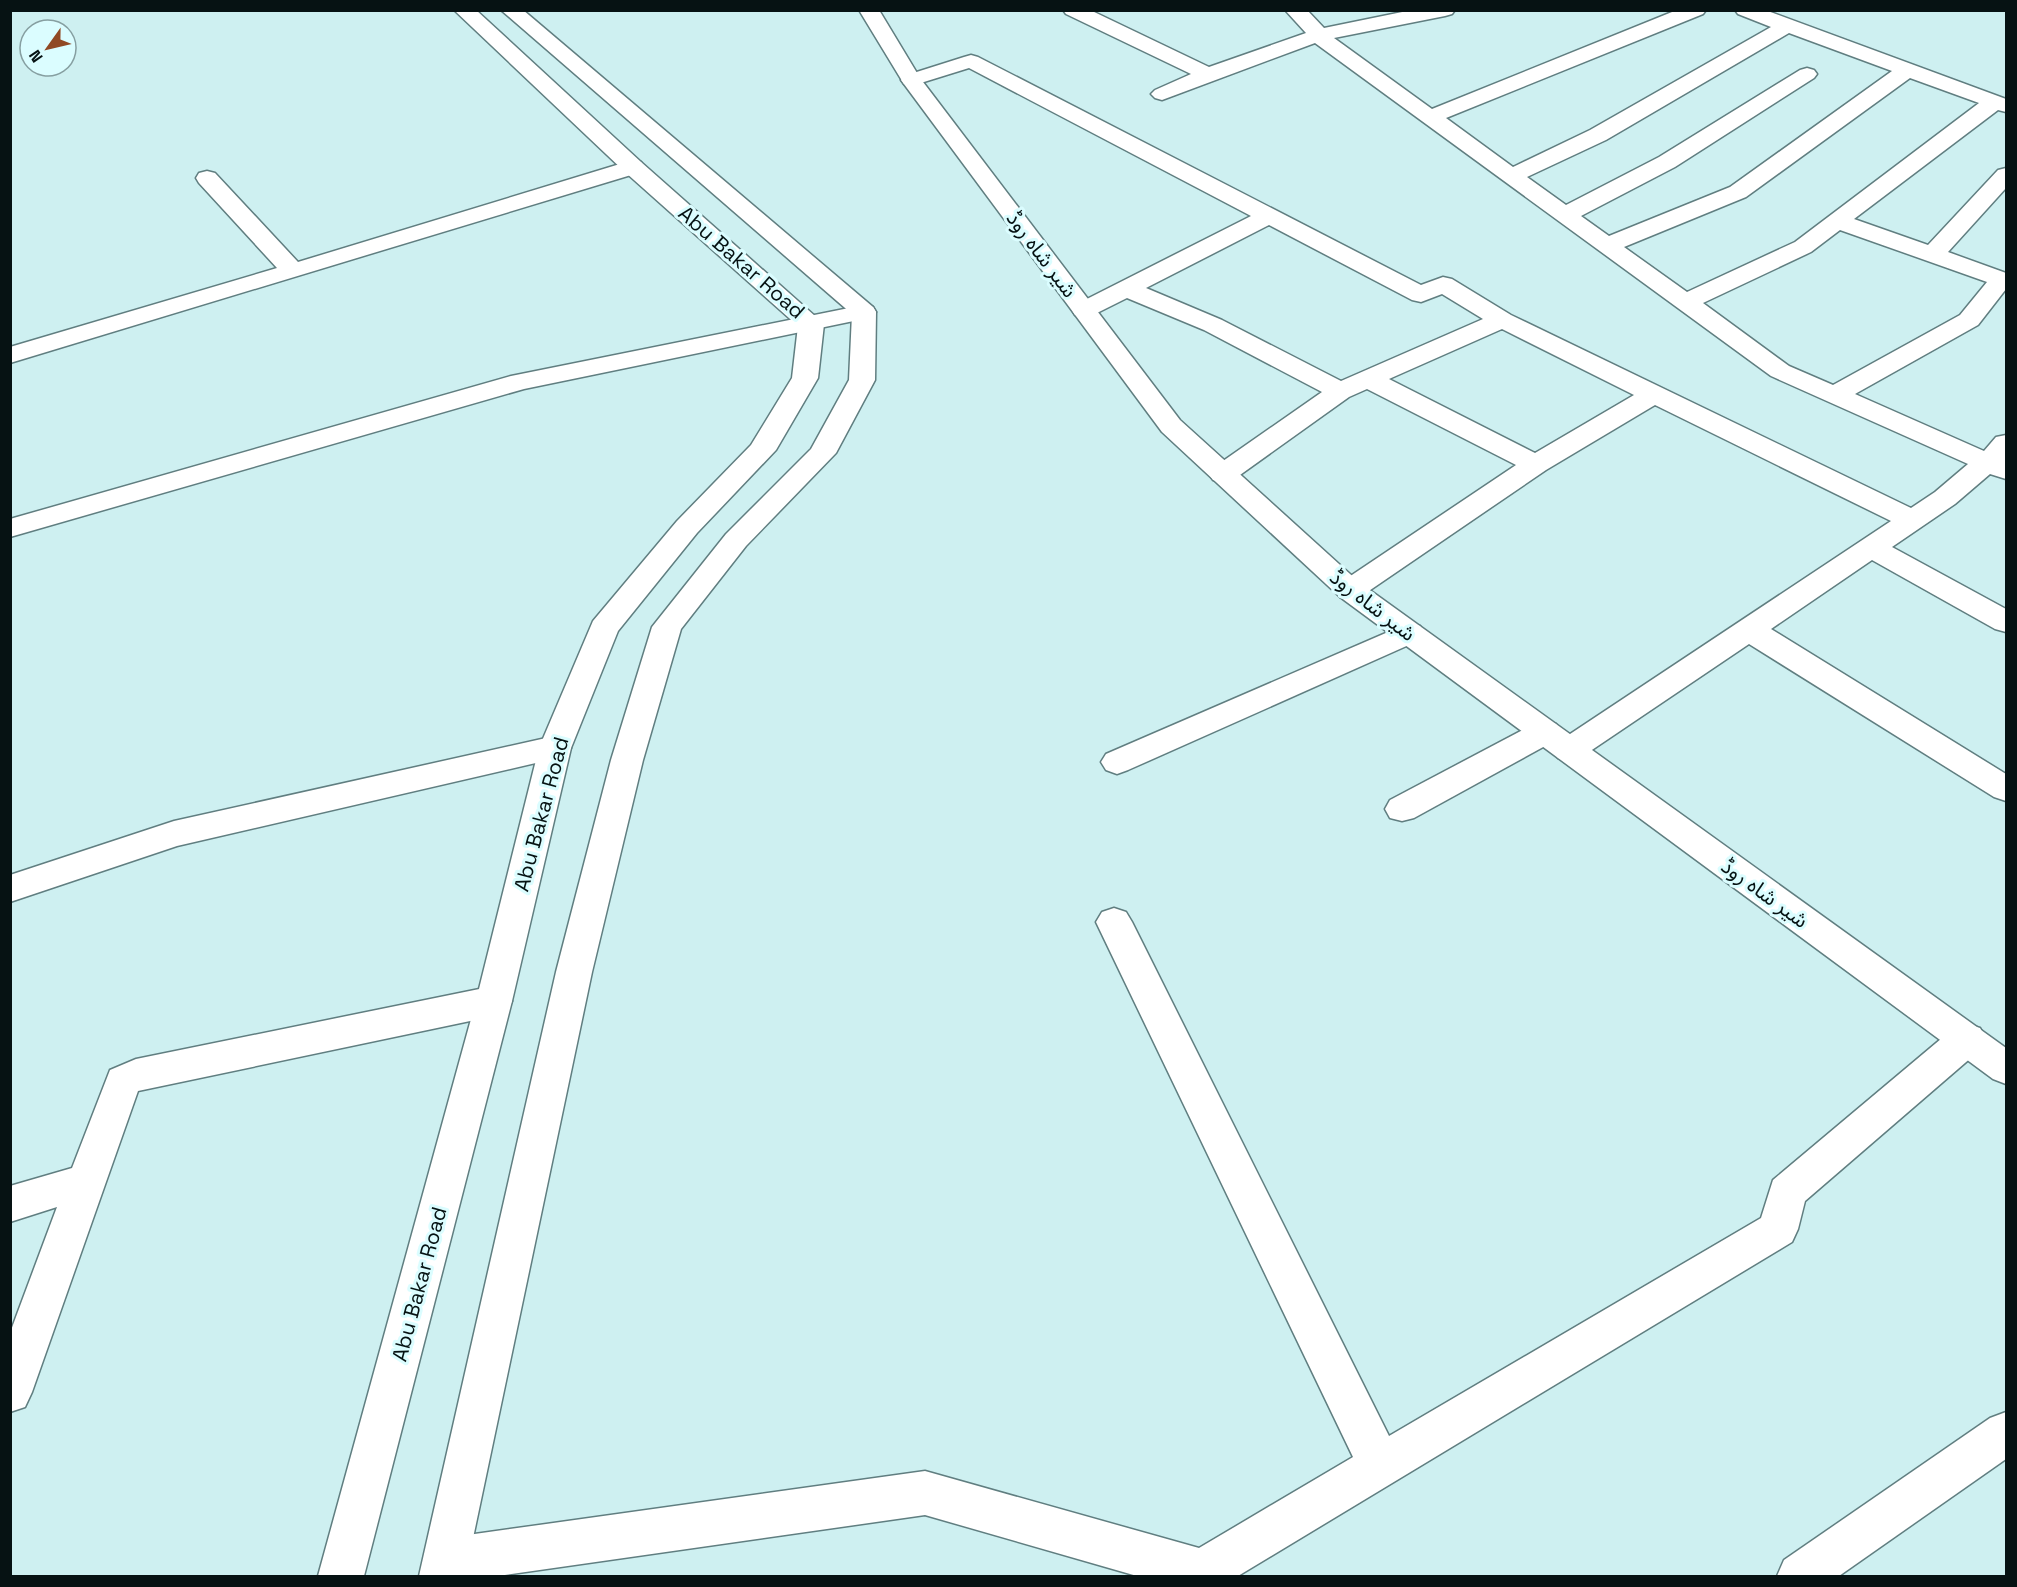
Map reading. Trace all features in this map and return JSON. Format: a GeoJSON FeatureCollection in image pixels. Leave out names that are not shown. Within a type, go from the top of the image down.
{"type":"FeatureCollection","features":[{"type":"Feature","properties":{"kind":"street","name":"Abu Bakar Road"},"geometry":{"type":"LineString","coordinates":[[341,1576],[494,1001],[555,748],[604,628],[687,527],[762,450],[805,378],[811,324],[633,167],[464,10]]}},
{"type":"Feature","properties":{"kind":"street","name":"Abu Bakar Road"},"geometry":{"type":"LineString","coordinates":[[511,10],[864,312]]}},
{"type":"Feature","properties":{"kind":"street","name":"شیر شاہ روڈ"},"geometry":{"type":"LineString","coordinates":[[869,10],[911,80],[1171,426],[1350,590],[2007,1068]]}},
{"type":"Feature","properties":{"kind":"street"},"geometry":{"type":"LineString","coordinates":[[1073,10],[1208,74]]}},
{"type":"Feature","properties":{"kind":"street"},"geometry":{"type":"LineString","coordinates":[[1295,10],[1318,34],[1780,371],[1834,395],[2000,459]]}},
{"type":"Feature","properties":{"kind":"street"},"geometry":{"type":"LineString","coordinates":[[1162,94],[1208,74],[1318,34],[1445,10]]}},
{"type":"Feature","properties":{"kind":"street"},"geometry":{"type":"LineString","coordinates":[[1430,117],[1696,10]]}},
{"type":"Feature","properties":{"kind":"street"},"geometry":{"type":"LineString","coordinates":[[1745,10],[1785,27],[2001,104]]}},
{"type":"Feature","properties":{"kind":"street"},"geometry":{"type":"LineString","coordinates":[[1511,176],[1598,135],[1785,27]]}},
{"type":"Feature","properties":{"kind":"street"},"geometry":{"type":"LineString","coordinates":[[911,80],[971,61],[1421,295],[1443,284],[1502,320],[1912,520]]}},
{"type":"Feature","properties":{"kind":"street"},"geometry":{"type":"LineString","coordinates":[[1607,245],[1738,192],[1906,70]]}},
{"type":"Feature","properties":{"kind":"street"},"geometry":{"type":"LineString","coordinates":[[1565,215],[1667,162],[1807,74]]}},
{"type":"Feature","properties":{"kind":"street"},"geometry":{"type":"LineString","coordinates":[[1686,302],[1803,247],[2001,104]]}},
{"type":"Feature","properties":{"kind":"street"},"geometry":{"type":"LineString","coordinates":[[10,355],[633,167]]}},
{"type":"Feature","properties":{"kind":"street"},"geometry":{"type":"LineString","coordinates":[[1932,255],[2007,175]]}},
{"type":"Feature","properties":{"kind":"street"},"geometry":{"type":"LineString","coordinates":[[207,178],[293,271]]}},
{"type":"Feature","properties":{"kind":"street"},"geometry":{"type":"LineString","coordinates":[[1084,310],[1269,216]]}},
{"type":"Feature","properties":{"kind":"street"},"geometry":{"type":"LineString","coordinates":[[1834,395],[1969,320],[2004,280],[1837,221]]}},
{"type":"Feature","properties":{"kind":"street"},"geometry":{"type":"LineString","coordinates":[[1126,289],[1213,325],[1340,391]]}},
{"type":"Feature","properties":{"kind":"street"},"geometry":{"type":"LineString","coordinates":[[10,528],[520,382],[864,312],[861,380],[822,453],[736,540],[667,627],[627,760],[574,972],[444,1569],[925,1493],[1202,1572],[1778,1229],[1787,1192],[1967,1039]]}},
{"type":"Feature","properties":{"kind":"street"},"geometry":{"type":"LineString","coordinates":[[1223,474],[1340,391],[1502,320]]}},
{"type":"Feature","properties":{"kind":"street"},"geometry":{"type":"LineString","coordinates":[[1368,379],[1536,464]]}},
{"type":"Feature","properties":{"kind":"street"},"geometry":{"type":"LineString","coordinates":[[1350,590],[1536,464],[1654,394]]}},
{"type":"Feature","properties":{"kind":"street"},"geometry":{"type":"LineString","coordinates":[[1402,809],[1557,741],[1750,630],[2000,459]]}},
{"type":"Feature","properties":{"kind":"street"},"geometry":{"type":"LineString","coordinates":[[1872,548],[2007,622]]}},
{"type":"Feature","properties":{"kind":"street"},"geometry":{"type":"LineString","coordinates":[[1750,630],[2007,789]]}},
{"type":"Feature","properties":{"kind":"street"},"geometry":{"type":"LineString","coordinates":[[1117,762],[1409,633]]}},
{"type":"Feature","properties":{"kind":"street"},"geometry":{"type":"LineString","coordinates":[[10,889],[174,834],[555,748]]}},
{"type":"Feature","properties":{"kind":"street"},"geometry":{"type":"LineString","coordinates":[[1113,922],[1380,1465]]}},
{"type":"Feature","properties":{"kind":"street"},"geometry":{"type":"LineString","coordinates":[[10,1392],[118,1090],[123,1082],[136,1075],[494,1001]]}},
{"type":"Feature","properties":{"kind":"street"},"geometry":{"type":"LineString","coordinates":[[10,1204],[86,1181]]}},
{"type":"Feature","properties":{"kind":"street"},"geometry":{"type":"LineString","coordinates":[[1800,1576],[2007,1433]]}}]}
